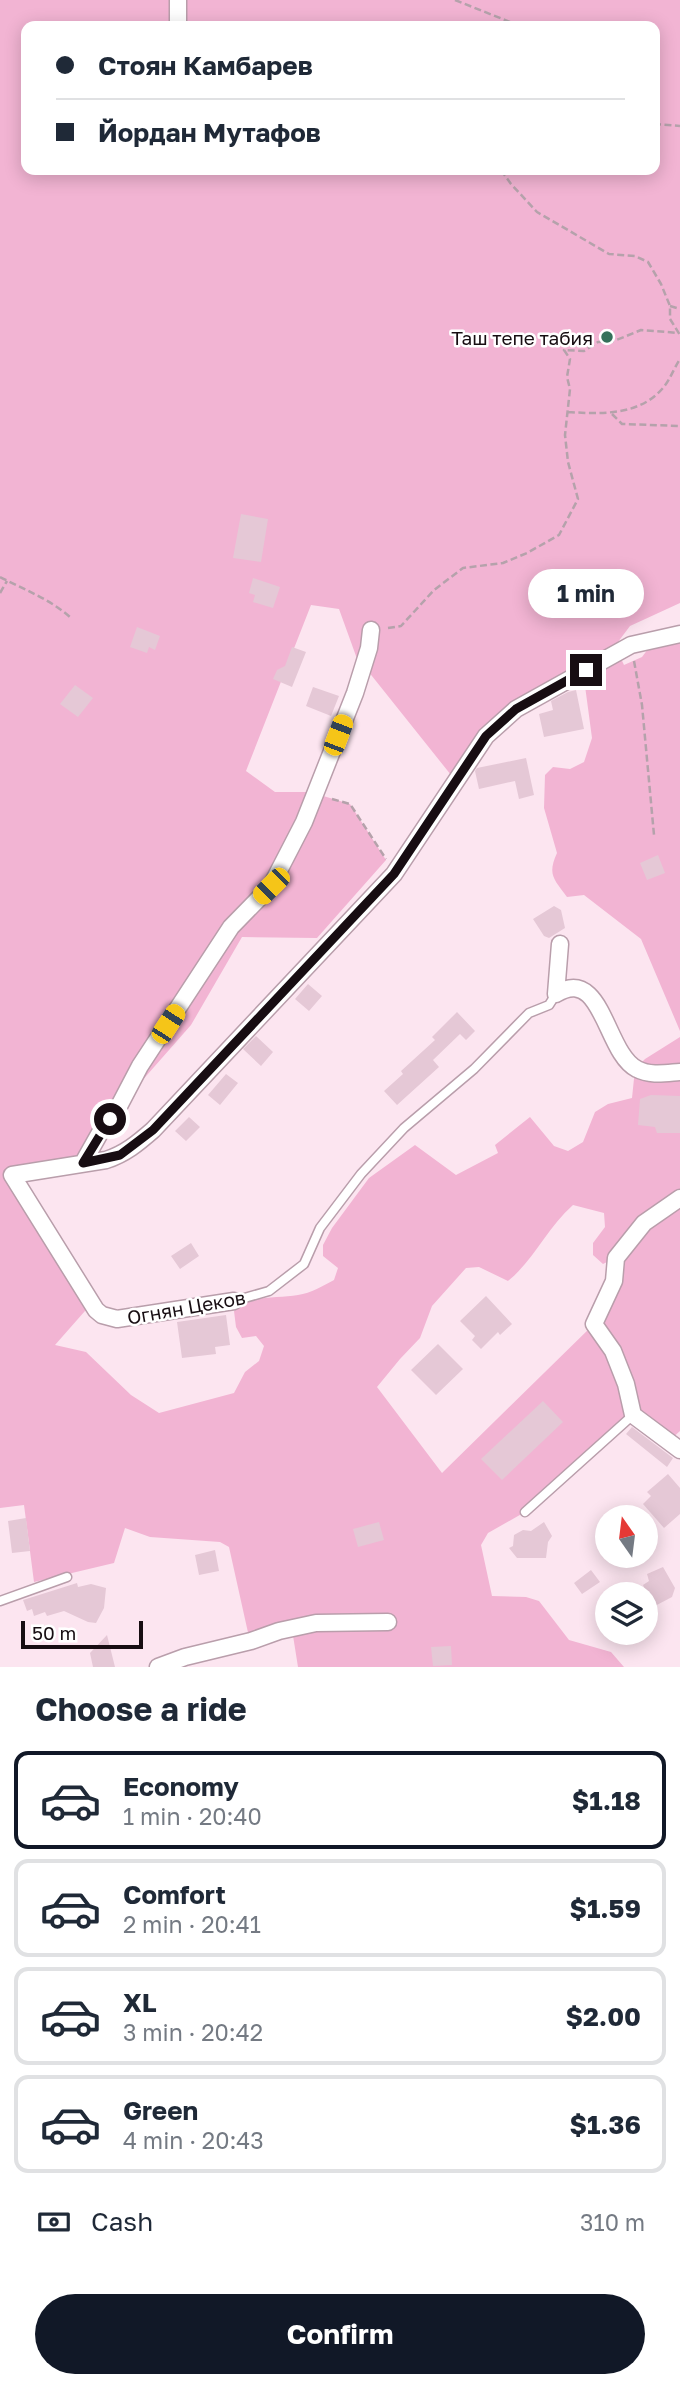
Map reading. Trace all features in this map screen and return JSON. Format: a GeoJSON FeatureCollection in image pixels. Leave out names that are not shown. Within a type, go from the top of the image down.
{"type":"FeatureCollection","features":[{"type":"Feature","properties":{"kind":"street"},"geometry":{"type":"LineString","coordinates":[[178,0],[178,21]]}},
{"type":"Feature","properties":{"kind":"street"},"geometry":{"type":"LineString","coordinates":[[83,1163],[118,1108],[140,1066],[231,927],[271,886],[304,822],[355,693],[369,648],[370,630]]}},
{"type":"Feature","properties":{"kind":"street"},"geometry":{"type":"LineString","coordinates":[[83,1163],[120,1155],[153,1130],[398,867],[486,736],[516,709],[631,645],[680,634]]}},
{"type":"Feature","properties":{"kind":"street"},"geometry":{"type":"LineString","coordinates":[[556,993],[560,944]]}},
{"type":"Feature","properties":{"kind":"street"},"geometry":{"type":"LineString","coordinates":[[556,993],[565,988],[586,990],[597,1005],[623,1058],[635,1069],[647,1073],[680,1072]]}},
{"type":"Feature","properties":{"kind":"street","name":"Огнян Цеков"},"geometry":{"type":"LineString","coordinates":[[83,1163],[12,1175],[96,1310],[102,1315],[117,1319],[234,1301]]}},
{"type":"Feature","properties":{"kind":"street"},"geometry":{"type":"LineString","coordinates":[[680,1198],[644,1223],[615,1258],[614,1282],[594,1324],[613,1351],[626,1384],[633,1415],[680,1450]]}},
{"type":"Feature","properties":{"kind":"street"},"geometry":{"type":"LineString","coordinates":[[159,1667],[185,1657],[251,1642],[279,1630],[316,1623],[388,1622]]}},
{"type":"Feature","properties":{"kind":"lane","name":"Огнян Цеков"},"geometry":{"type":"LineString","coordinates":[[234,1301],[269,1291],[304,1264],[320,1228],[369,1164],[404,1128],[474,1069],[529,1013],[549,1005],[556,993]]}},
{"type":"Feature","properties":{"kind":"lane"},"geometry":{"type":"LineString","coordinates":[[524,1513],[633,1415]]}},
{"type":"Feature","properties":{"kind":"lane"},"geometry":{"type":"LineString","coordinates":[[0,1601],[66,1577]]}},
{"type":"Feature","properties":{"kind":"path"},"geometry":{"type":"LineString","coordinates":[[455,0],[508,21]]}},
{"type":"Feature","properties":{"kind":"path"},"geometry":{"type":"LineString","coordinates":[[660,124],[680,126]]}},
{"type":"Feature","properties":{"kind":"path"},"geometry":{"type":"LineString","coordinates":[[505,175],[537,212],[609,254],[635,256],[648,262],[670,306],[670,319],[679,334]]}},
{"type":"Feature","properties":{"kind":"path"},"geometry":{"type":"LineString","coordinates":[[670,306],[680,309]]}},
{"type":"Feature","properties":{"kind":"path"},"geometry":{"type":"LineString","coordinates":[[370,630],[401,626],[434,590],[463,568],[503,563],[559,535],[578,499],[568,461],[565,435],[570,359],[564,350],[584,351],[598,342],[614,341],[641,330],[679,334]]}},
{"type":"Feature","properties":{"kind":"path"},"geometry":{"type":"LineString","coordinates":[[568,412],[612,414],[630,409],[662,389],[680,359]]}},
{"type":"Feature","properties":{"kind":"path"},"geometry":{"type":"LineString","coordinates":[[612,414],[622,424],[680,426]]}},
{"type":"Feature","properties":{"kind":"path"},"geometry":{"type":"LineString","coordinates":[[0,577],[41,596],[71,618]]}},
{"type":"Feature","properties":{"kind":"path"},"geometry":{"type":"LineString","coordinates":[[0,593],[7,581]]}},
{"type":"Feature","properties":{"kind":"path"},"geometry":{"type":"LineString","coordinates":[[631,645],[642,705],[654,835]]}},
{"type":"Feature","properties":{"kind":"path"},"geometry":{"type":"LineString","coordinates":[[315,793],[350,804],[386,860],[398,867]]}},
{"type":"Feature","properties":{"kind":"shaded area"},"geometry":{"type":"Polygon","coordinates":[[[0,0],[680,0],[680,603],[630,626],[615,646],[624,665],[642,657],[648,649],[680,643],[680,1031],[641,939],[584,895],[567,897],[553,876],[557,853],[544,808],[545,775],[553,767],[570,769],[584,762],[592,738],[583,671],[514,703],[451,775],[356,656],[339,609],[311,605],[246,771],[275,792],[310,792],[350,804],[386,860],[317,938],[242,937],[191,1025],[118,1108],[83,1163],[13,1175],[92,1303],[55,1345],[86,1352],[131,1395],[159,1413],[234,1393],[245,1372],[259,1361],[264,1346],[256,1336],[242,1338],[236,1327],[234,1311],[248,1302],[303,1294],[334,1280],[338,1268],[323,1256],[323,1245],[332,1228],[369,1178],[415,1145],[456,1175],[498,1153],[495,1145],[530,1117],[554,1146],[568,1151],[583,1142],[595,1112],[608,1104],[632,1098],[635,1069],[645,1059],[680,1037],[680,1431],[669,1441],[633,1415],[525,1512],[488,1533],[481,1545],[492,1596],[526,1597],[539,1601],[569,1640],[611,1652],[624,1667],[298,1667],[291,1623],[249,1637],[229,1547],[220,1542],[150,1537],[125,1528],[114,1563],[34,1582],[24,1505],[0,1508],[0,0]],[[573,1205],[508,1281],[479,1267],[466,1268],[432,1306],[420,1338],[377,1387],[442,1473],[594,1324],[615,1258],[603,1264],[593,1255],[593,1243],[605,1227],[604,1213],[573,1205]]]}},
{"type":"Feature","properties":{"kind":"building"},"geometry":{"type":"Polygon","coordinates":[[[241,514],[268,519],[261,562],[233,558],[241,514]]]}},
{"type":"Feature","properties":{"kind":"building"},"geometry":{"type":"Polygon","coordinates":[[[253,578],[280,587],[273,608],[253,602],[255,595],[249,593],[253,578]]]}},
{"type":"Feature","properties":{"kind":"building"},"geometry":{"type":"Polygon","coordinates":[[[137,627],[160,636],[155,650],[149,647],[147,653],[130,647],[137,627]]]}},
{"type":"Feature","properties":{"kind":"building"},"geometry":{"type":"Polygon","coordinates":[[[292,647],[306,652],[292,687],[273,679],[277,670],[285,666],[292,647]]]}},
{"type":"Feature","properties":{"kind":"building"},"geometry":{"type":"Polygon","coordinates":[[[75,685],[93,698],[78,717],[60,704],[75,685]]]}},
{"type":"Feature","properties":{"kind":"building"},"geometry":{"type":"Polygon","coordinates":[[[313,687],[339,696],[331,716],[306,706],[313,687]]]}},
{"type":"Feature","properties":{"kind":"building"},"geometry":{"type":"Polygon","coordinates":[[[576,690],[584,729],[544,737],[539,714],[553,710],[551,701],[576,690]]]}},
{"type":"Feature","properties":{"kind":"building"},"geometry":{"type":"Polygon","coordinates":[[[526,758],[534,795],[519,799],[515,781],[479,789],[475,771],[477,768],[526,758]]]}},
{"type":"Feature","properties":{"kind":"building"},"geometry":{"type":"Polygon","coordinates":[[[658,855],[665,873],[647,880],[640,863],[658,855]]]}},
{"type":"Feature","properties":{"kind":"building"},"geometry":{"type":"Polygon","coordinates":[[[554,906],[561,910],[565,928],[549,938],[544,936],[533,919],[554,906]]]}},
{"type":"Feature","properties":{"kind":"building"},"geometry":{"type":"Polygon","coordinates":[[[308,984],[322,996],[309,1011],[295,999],[308,984]]]}},
{"type":"Feature","properties":{"kind":"building"},"geometry":{"type":"Polygon","coordinates":[[[457,1012],[475,1031],[466,1040],[460,1034],[433,1060],[439,1067],[397,1105],[384,1091],[403,1074],[401,1071],[435,1040],[432,1037],[457,1012]]]}},
{"type":"Feature","properties":{"kind":"building"},"geometry":{"type":"Polygon","coordinates":[[[256,1036],[273,1052],[261,1066],[243,1049],[256,1036]]]}},
{"type":"Feature","properties":{"kind":"building"},"geometry":{"type":"Polygon","coordinates":[[[226,1074],[238,1083],[220,1105],[208,1095],[226,1074]]]}},
{"type":"Feature","properties":{"kind":"building"},"geometry":{"type":"Polygon","coordinates":[[[651,1095],[680,1096],[680,1133],[657,1133],[655,1127],[638,1125],[640,1099],[651,1095]]]}},
{"type":"Feature","properties":{"kind":"building"},"geometry":{"type":"Polygon","coordinates":[[[189,1117],[200,1127],[186,1141],[175,1131],[189,1117]]]}},
{"type":"Feature","properties":{"kind":"building"},"geometry":{"type":"Polygon","coordinates":[[[191,1243],[199,1256],[180,1269],[171,1256],[191,1243]]]}},
{"type":"Feature","properties":{"kind":"building"},"geometry":{"type":"Polygon","coordinates":[[[486,1296],[512,1324],[500,1335],[498,1332],[481,1349],[472,1340],[475,1336],[460,1321],[486,1296]]]}},
{"type":"Feature","properties":{"kind":"building"},"geometry":{"type":"Polygon","coordinates":[[[226,1315],[230,1345],[215,1347],[216,1354],[182,1358],[177,1322],[226,1315]]]}},
{"type":"Feature","properties":{"kind":"building"},"geometry":{"type":"Polygon","coordinates":[[[438,1344],[463,1369],[436,1395],[411,1370],[438,1344]]]}},
{"type":"Feature","properties":{"kind":"building"},"geometry":{"type":"Polygon","coordinates":[[[543,1401],[563,1422],[502,1480],[481,1459],[543,1401]]]}},
{"type":"Feature","properties":{"kind":"building"},"geometry":{"type":"Polygon","coordinates":[[[632,1427],[673,1458],[667,1467],[626,1434],[632,1427]]]}},
{"type":"Feature","properties":{"kind":"building"},"geometry":{"type":"Polygon","coordinates":[[[668,1474],[680,1488],[680,1514],[664,1528],[658,1521],[658,1505],[643,1504],[651,1496],[647,1492],[668,1474]]]}},
{"type":"Feature","properties":{"kind":"building"},"geometry":{"type":"Polygon","coordinates":[[[26,1518],[30,1551],[12,1553],[8,1521],[26,1518]]]}},
{"type":"Feature","properties":{"kind":"building"},"geometry":{"type":"Polygon","coordinates":[[[379,1522],[384,1540],[358,1547],[353,1529],[379,1522]]]}},
{"type":"Feature","properties":{"kind":"building"},"geometry":{"type":"Polygon","coordinates":[[[544,1522],[552,1536],[548,1542],[546,1558],[517,1558],[509,1548],[513,1546],[514,1535],[523,1530],[531,1531],[544,1522]]]}},
{"type":"Feature","properties":{"kind":"building"},"geometry":{"type":"Polygon","coordinates":[[[215,1550],[219,1571],[199,1575],[195,1555],[215,1550]]]}},
{"type":"Feature","properties":{"kind":"building"},"geometry":{"type":"Polygon","coordinates":[[[663,1567],[675,1588],[672,1597],[658,1604],[658,1582],[648,1582],[647,1574],[663,1567]]]}},
{"type":"Feature","properties":{"kind":"building"},"geometry":{"type":"Polygon","coordinates":[[[591,1570],[600,1582],[595,1582],[595,1585],[582,1594],[574,1583],[591,1570]]]}},
{"type":"Feature","properties":{"kind":"building"},"geometry":{"type":"Polygon","coordinates":[[[77,1583],[78,1587],[91,1584],[106,1588],[104,1608],[96,1623],[64,1611],[47,1616],[45,1612],[34,1616],[32,1609],[27,1611],[23,1600],[77,1583]]]}},
{"type":"Feature","properties":{"kind":"building"},"geometry":{"type":"Polygon","coordinates":[[[107,1635],[115,1667],[93,1667],[90,1653],[107,1635]]]}},
{"type":"Feature","properties":{"kind":"building"},"geometry":{"type":"Polygon","coordinates":[[[451,1646],[452,1665],[433,1666],[431,1647],[451,1646]]]}},
{"type":"Feature","properties":{"kind":"place","name":"Таш тепе табия"},"geometry":{"type":"Point","coordinates":[607,337]}},
{"type":"Feature","properties":{"kind":"route"},"geometry":{"type":"LineString","coordinates":[[110,1119],[83,1163],[120,1155],[153,1130],[394,874],[486,736],[516,709],[586,670]]}}]}
